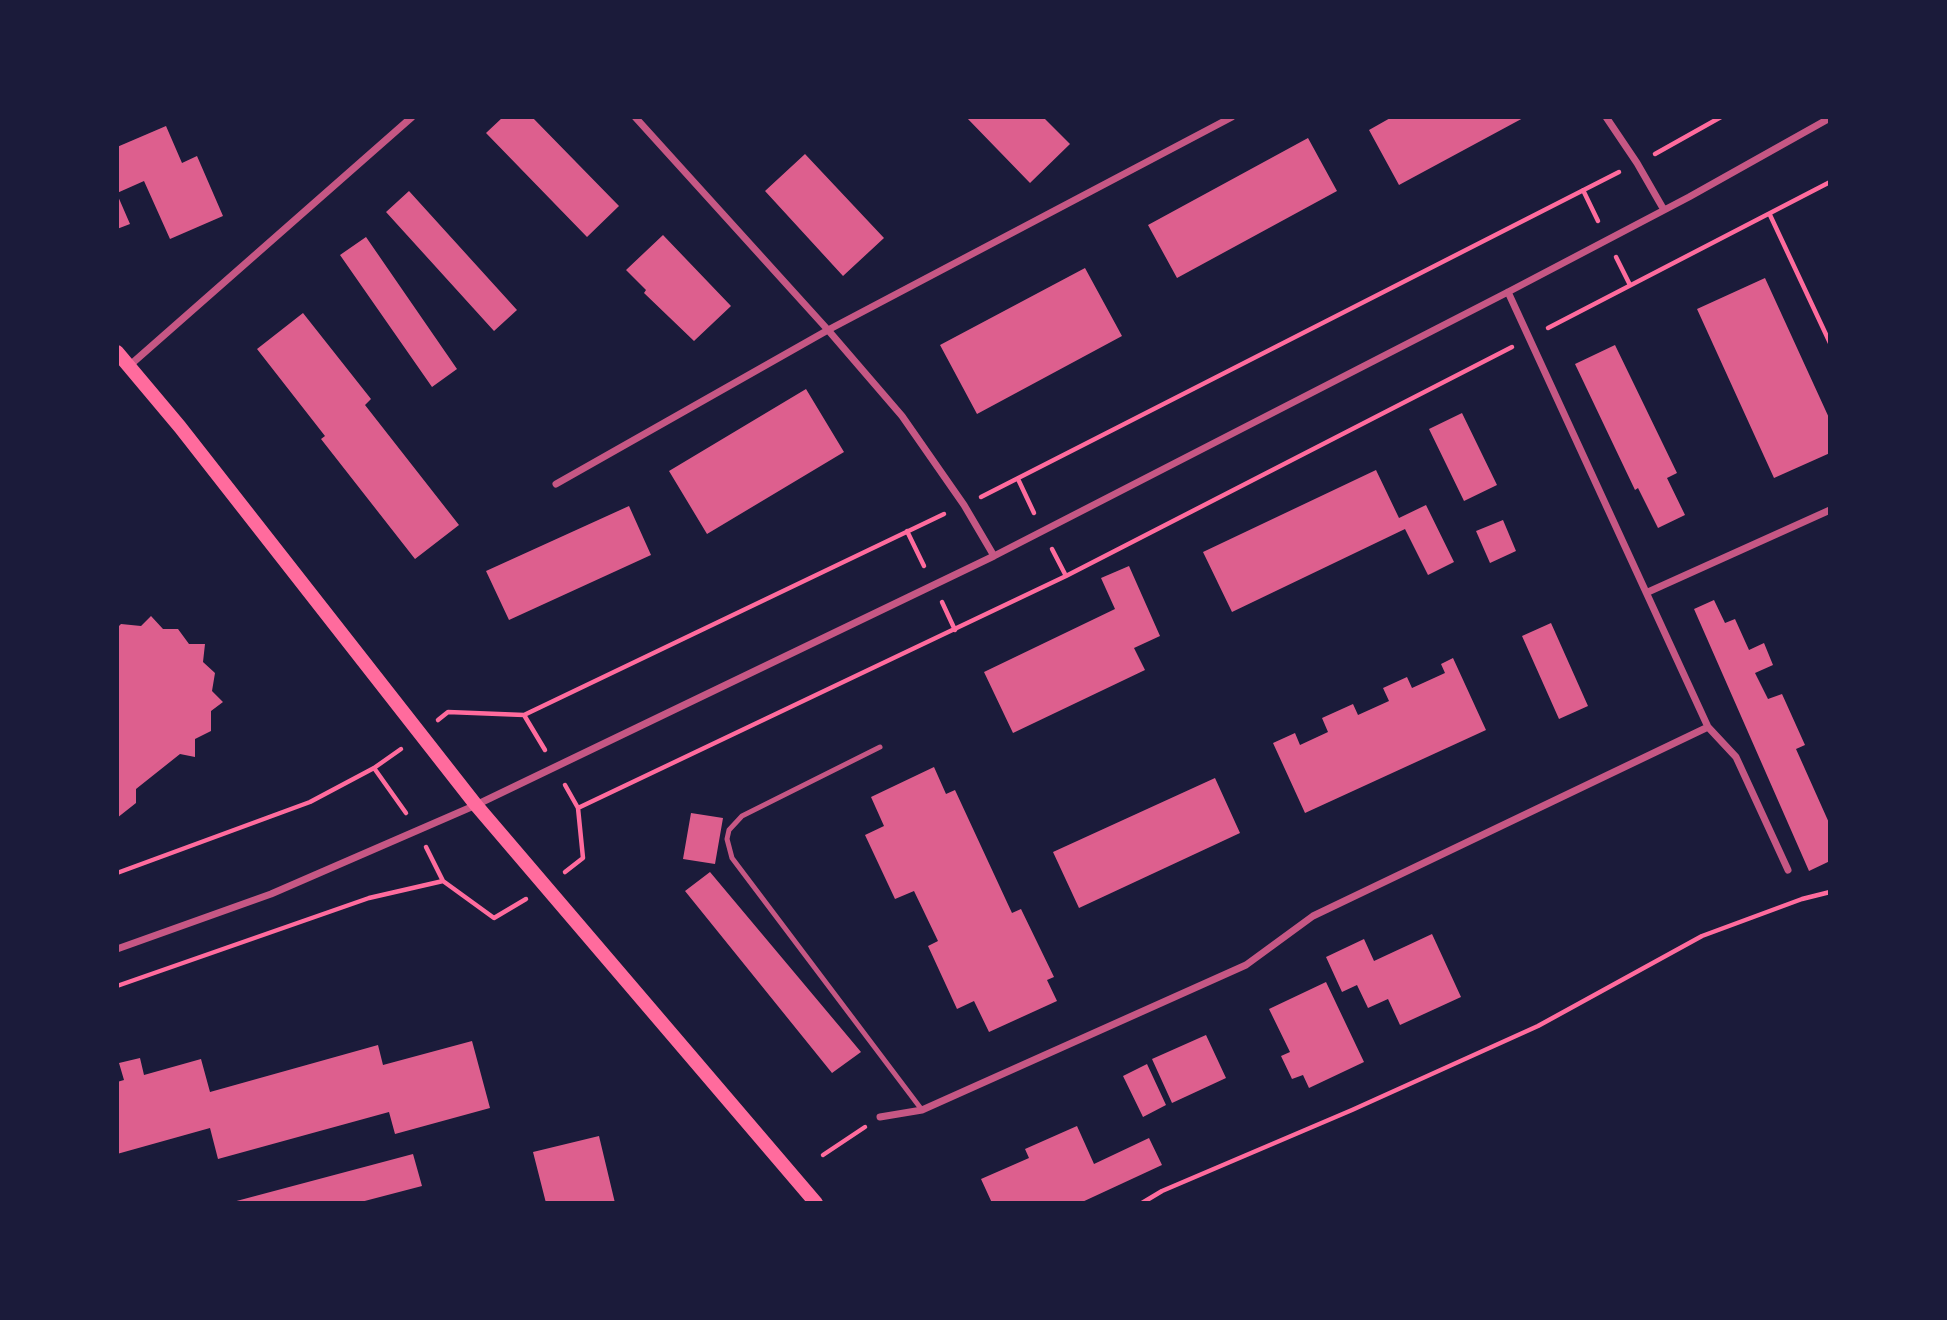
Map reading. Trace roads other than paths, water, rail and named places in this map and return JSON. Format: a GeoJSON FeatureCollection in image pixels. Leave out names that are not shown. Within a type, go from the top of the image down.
{"type":"FeatureCollection","features":[{"type":"Feature","properties":{"kind":"main road"},"geometry":{"type":"LineString","coordinates":[[117,352],[197,449],[476,805],[816,1203]]}},
{"type":"Feature","properties":{"kind":"street"},"geometry":{"type":"LineString","coordinates":[[129,366],[412,117]]}},
{"type":"Feature","properties":{"kind":"street"},"geometry":{"type":"LineString","coordinates":[[635,117],[902,416],[964,505],[993,556]]}},
{"type":"Feature","properties":{"kind":"street"},"geometry":{"type":"LineString","coordinates":[[556,484],[828,330],[1232,117]]}},
{"type":"Feature","properties":{"kind":"street"},"geometry":{"type":"LineString","coordinates":[[1606,117],[1664,210]]}},
{"type":"Feature","properties":{"kind":"street"},"geometry":{"type":"LineString","coordinates":[[117,949],[271,894],[476,805],[993,556],[1508,292],[1830,118]]}},
{"type":"Feature","properties":{"kind":"street"},"geometry":{"type":"LineString","coordinates":[[1508,292],[1709,727],[1736,758],[1788,870]]}},
{"type":"Feature","properties":{"kind":"street"},"geometry":{"type":"LineString","coordinates":[[1648,592],[1830,510]]}},
{"type":"Feature","properties":{"kind":"street"},"geometry":{"type":"LineString","coordinates":[[880,1117],[922,1110],[1246,965],[1313,916],[1709,727]]}},
{"type":"Feature","properties":{"kind":"lane"},"geometry":{"type":"LineString","coordinates":[[880,747],[743,816],[729,830],[727,839],[732,858],[922,1110]]}}]}
